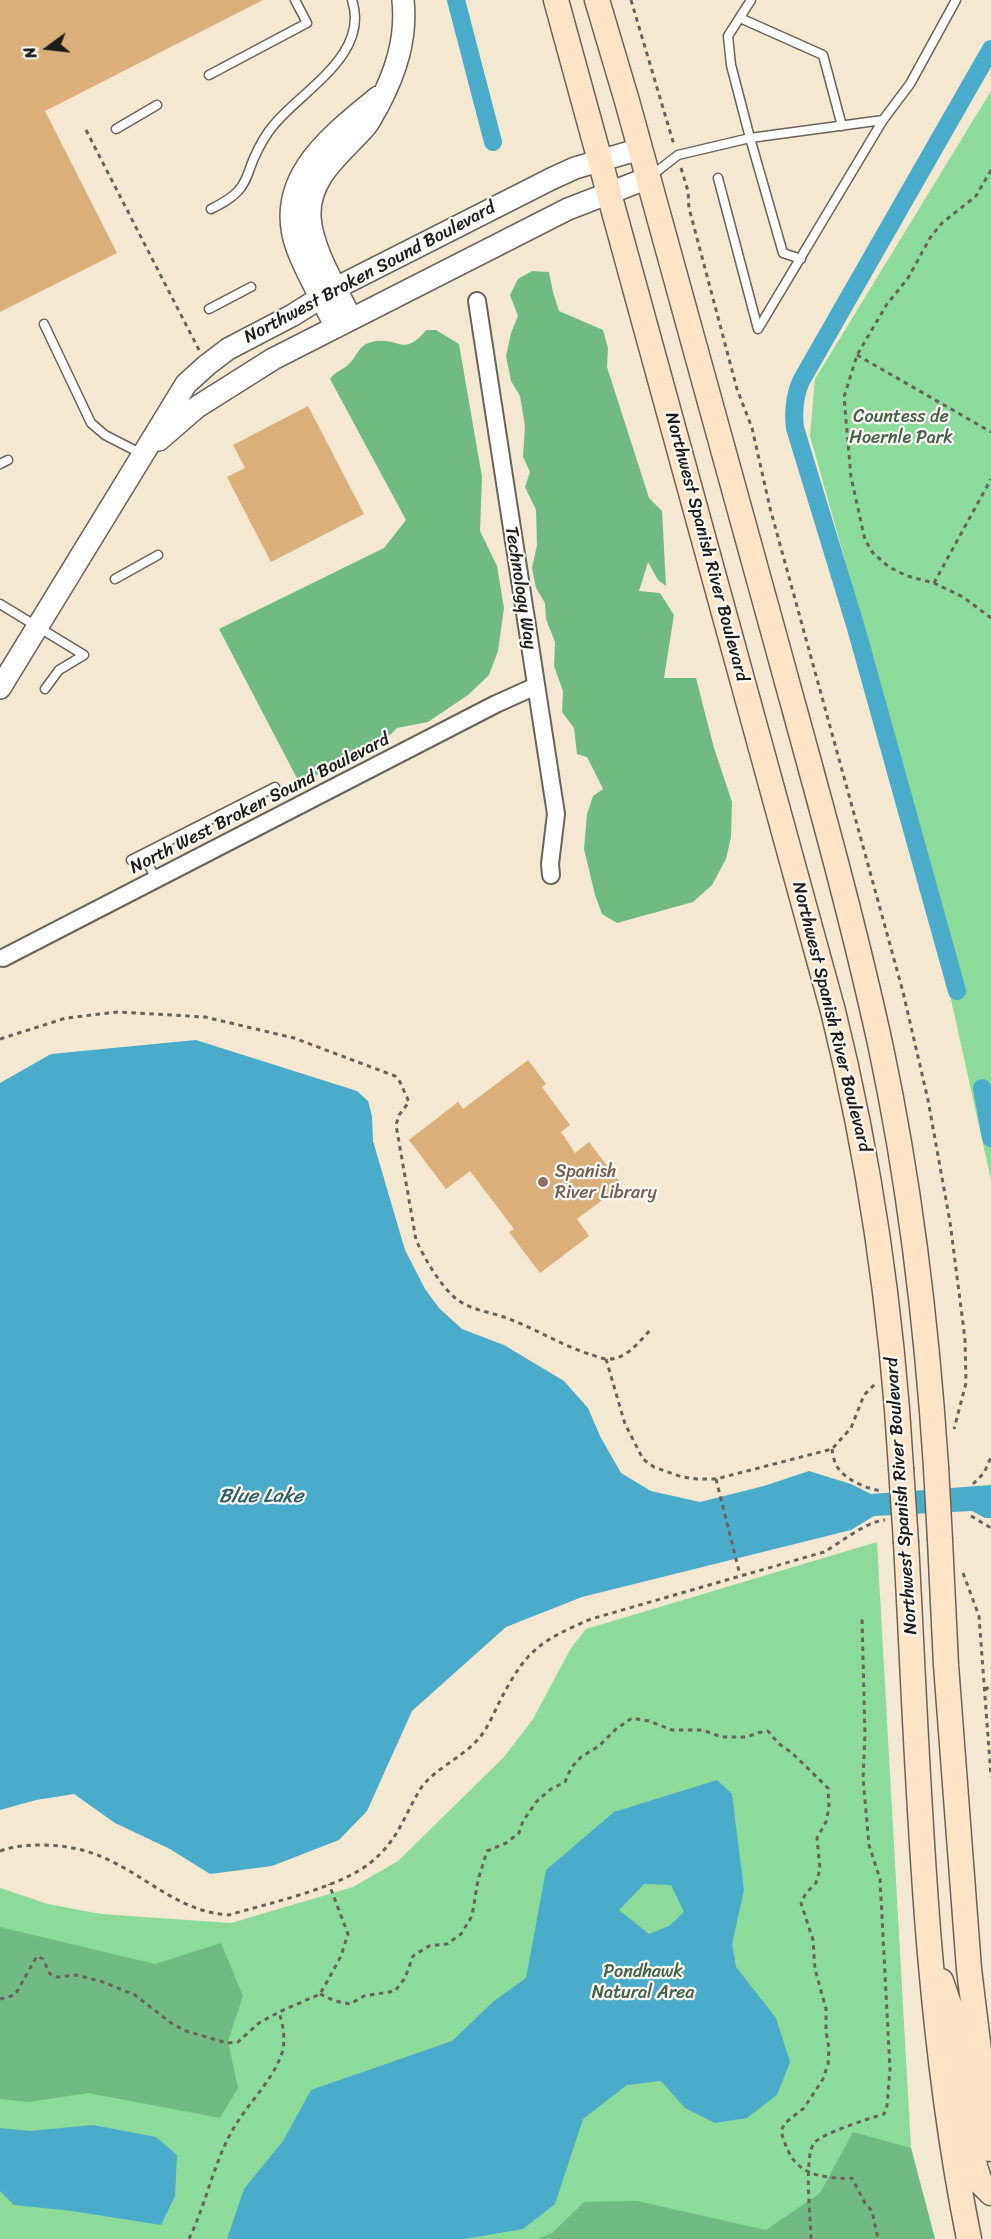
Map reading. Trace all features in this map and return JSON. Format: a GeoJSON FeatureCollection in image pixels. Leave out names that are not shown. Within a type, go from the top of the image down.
{"type":"FeatureCollection","features":[{"type":"Feature","properties":{"kind":"main road","name":"Northwest Spanish River Boulevard"},"geometry":{"type":"LineString","coordinates":[[556,0],[844,1056],[871,1187],[884,1271],[894,1364],[928,1942],[946,2111],[969,2239]]}},
{"type":"Feature","properties":{"kind":"main road","name":"Northwest Spanish River Boulevard"},"geometry":{"type":"LineString","coordinates":[[597,0],[813,779],[886,1075],[919,1283],[928,1361],[946,1665],[969,1969],[991,2149]]}},
{"type":"Feature","properties":{"kind":"main road"},"geometry":{"type":"LineString","coordinates":[[844,1056],[880,1047]]}},
{"type":"Feature","properties":{"kind":"main road"},"geometry":{"type":"LineString","coordinates":[[851,1083],[886,1075]]}},
{"type":"Feature","properties":{"kind":"main road"},"geometry":{"type":"LineString","coordinates":[[928,1942],[951,2010],[977,2176],[983,2187],[991,2193]]}},
{"type":"Feature","properties":{"kind":"street"},"geometry":{"type":"LineString","coordinates":[[344,323],[329,292],[301,258],[294,237],[291,214],[294,192],[313,156],[344,125],[387,88],[403,39],[403,0]]}},
{"type":"Feature","properties":{"kind":"street","name":"Northwest Broken Sound Boulevard"},"geometry":{"type":"LineString","coordinates":[[0,688],[186,384],[207,364],[228,349],[293,315],[329,292],[551,179],[640,149]]}},
{"type":"Feature","properties":{"kind":"street","name":"Northwest Broken Sound Boulevard"},"geometry":{"type":"LineString","coordinates":[[143,454],[198,406],[273,359],[568,209],[648,178]]}},
{"type":"Feature","properties":{"kind":"street","name":"Technology Way"},"geometry":{"type":"LineString","coordinates":[[477,301],[556,814],[550,864],[551,875]]}},
{"type":"Feature","properties":{"kind":"street","name":"North West Broken Sound Boulevard"},"geometry":{"type":"LineString","coordinates":[[3,958],[485,709],[536,686]]}},
{"type":"Feature","properties":{"kind":"lane"},"geometry":{"type":"LineString","coordinates":[[209,75],[307,24],[295,0]]}},
{"type":"Feature","properties":{"kind":"lane"},"geometry":{"type":"LineString","coordinates":[[212,209],[239,190],[259,147],[272,127],[345,51],[356,20],[352,0]]}},
{"type":"Feature","properties":{"kind":"lane"},"geometry":{"type":"LineString","coordinates":[[751,0],[728,36],[731,65],[783,253],[801,259]]}},
{"type":"Feature","properties":{"kind":"lane"},"geometry":{"type":"LineString","coordinates":[[718,178],[759,329],[883,120],[910,84],[956,0]]}},
{"type":"Feature","properties":{"kind":"lane"},"geometry":{"type":"LineString","coordinates":[[740,18],[823,55],[842,126]]}},
{"type":"Feature","properties":{"kind":"lane"},"geometry":{"type":"LineString","coordinates":[[116,129],[158,105]]}},
{"type":"Feature","properties":{"kind":"lane"},"geometry":{"type":"LineString","coordinates":[[648,178],[678,155],[750,138],[883,120]]}},
{"type":"Feature","properties":{"kind":"lane"},"geometry":{"type":"LineString","coordinates":[[209,309],[251,287]]}},
{"type":"Feature","properties":{"kind":"lane"},"geometry":{"type":"LineString","coordinates":[[44,324],[91,423],[105,435],[143,454]]}},
{"type":"Feature","properties":{"kind":"lane"},"geometry":{"type":"LineString","coordinates":[[115,579],[158,555]]}},
{"type":"Feature","properties":{"kind":"lane"},"geometry":{"type":"LineString","coordinates":[[0,604],[84,656],[59,670],[45,689]]}},
{"type":"Feature","properties":{"kind":"lane"},"geometry":{"type":"LineString","coordinates":[[131,860],[275,787]]}},
{"type":"Feature","properties":{"kind":"lane"},"geometry":{"type":"LineString","coordinates":[[143,854],[156,879]]}},
{"type":"Feature","properties":{"kind":"path"},"geometry":{"type":"LineString","coordinates":[[631,0],[688,191],[689,208],[737,389],[752,428],[770,508],[921,1066],[950,1222],[965,1339],[966,1383],[954,1432]]}},
{"type":"Feature","properties":{"kind":"path"},"geometry":{"type":"LineString","coordinates":[[86,130],[207,364]]}},
{"type":"Feature","properties":{"kind":"path"},"geometry":{"type":"LineString","coordinates":[[991,170],[976,196],[942,223],[930,238],[908,278],[887,304],[856,355],[844,397],[851,477],[866,540],[873,553],[889,567],[906,576],[934,583],[963,597],[991,618]]}},
{"type":"Feature","properties":{"kind":"path"},"geometry":{"type":"LineString","coordinates":[[856,355],[991,432]]}},
{"type":"Feature","properties":{"kind":"path"},"geometry":{"type":"LineString","coordinates":[[934,583],[991,479]]}},
{"type":"Feature","properties":{"kind":"path"},"geometry":{"type":"LineString","coordinates":[[0,1039],[66,1018],[118,1012],[156,1012],[205,1017],[294,1038],[395,1076],[409,1102],[399,1115],[396,1125],[416,1240],[447,1290],[466,1305],[487,1314],[507,1318],[569,1347],[606,1359],[625,1354],[651,1329]]}},
{"type":"Feature","properties":{"kind":"path"},"geometry":{"type":"LineString","coordinates":[[606,1359],[625,1424],[643,1460],[659,1469],[687,1478],[716,1479],[832,1449],[851,1428],[867,1390],[880,1380]]}},
{"type":"Feature","properties":{"kind":"path"},"geometry":{"type":"LineString","coordinates":[[832,1449],[836,1465],[843,1474],[869,1488],[883,1491]]}},
{"type":"Feature","properties":{"kind":"path"},"geometry":{"type":"LineString","coordinates":[[973,1482],[984,1473],[991,1457]]}},
{"type":"Feature","properties":{"kind":"path"},"geometry":{"type":"LineString","coordinates":[[716,1479],[740,1575]]}},
{"type":"Feature","properties":{"kind":"path"},"geometry":{"type":"LineString","coordinates":[[971,1516],[991,1528]]}},
{"type":"Feature","properties":{"kind":"path"},"geometry":{"type":"LineString","coordinates":[[0,1851],[14,1846],[35,1845],[56,1845],[80,1849],[113,1862],[193,1908],[210,1914],[229,1915],[346,1878],[368,1865],[383,1852],[396,1838],[422,1787],[433,1775],[467,1750],[481,1736],[510,1681],[522,1663],[539,1645],[561,1631],[591,1619],[824,1552],[852,1537],[869,1524],[885,1520]]}},
{"type":"Feature","properties":{"kind":"path"},"geometry":{"type":"LineString","coordinates":[[963,1569],[964,1579],[979,1616],[991,1777]]}},
{"type":"Feature","properties":{"kind":"path"},"geometry":{"type":"LineString","coordinates":[[811,2239],[809,2153],[814,2143],[843,2128],[884,2114],[887,2106],[890,2070],[881,1888],[869,1845],[863,1778],[865,1734],[862,1618]]}},
{"type":"Feature","properties":{"kind":"path"},"geometry":{"type":"LineString","coordinates":[[985,1690],[991,1685]]}},
{"type":"Feature","properties":{"kind":"path"},"geometry":{"type":"LineString","coordinates":[[320,1994],[335,2001],[350,2004],[364,1996],[395,1991],[405,1978],[413,1956],[429,1946],[447,1944],[462,1934],[472,1916],[476,1886],[488,1851],[519,1833],[537,1802],[565,1782],[571,1768],[581,1757],[599,1746],[632,1718],[672,1730],[702,1730],[722,1737],[747,1737],[768,1731],[778,1743],[792,1753],[828,1788],[827,1815],[817,1838],[820,1869],[816,1883],[806,1893],[801,1903],[813,1940],[815,1969],[826,2009],[828,2064],[823,2079],[804,2108],[786,2123],[781,2132],[792,2160],[808,2172],[815,2175],[852,2178],[865,2203],[872,2211],[878,2239]]}},
{"type":"Feature","properties":{"kind":"path"},"geometry":{"type":"LineString","coordinates":[[0,1999],[15,1995],[37,1956],[43,1959],[50,1974],[57,1977],[82,1976],[103,1982],[135,1995],[171,2023],[186,2031],[227,2043],[238,2042],[259,2023],[320,1994],[341,1956],[348,1934],[329,1884]]}},
{"type":"Feature","properties":{"kind":"path"},"geometry":{"type":"LineString","coordinates":[[189,2239],[204,2205],[220,2155],[245,2109],[268,2080],[279,2061],[284,2041],[279,2012]]}},
{"type":"Feature","properties":{"kind":"green space","name":"Countess de Hoernle Park"},"geometry":{"type":"Polygon","coordinates":[[[991,91],[991,1180],[886,706],[810,436],[815,379],[991,91]]]}},
{"type":"Feature","properties":{"kind":"green space"},"geometry":{"type":"Polygon","coordinates":[[[532,271],[549,272],[559,311],[603,330],[608,348],[607,367],[649,498],[662,511],[666,586],[658,580],[648,562],[639,591],[660,593],[674,615],[664,678],[696,678],[714,748],[732,802],[731,837],[726,859],[712,885],[693,902],[617,923],[602,914],[584,849],[587,814],[593,796],[603,789],[587,757],[577,754],[574,728],[562,712],[563,691],[554,666],[555,642],[546,619],[545,603],[536,588],[532,568],[537,545],[536,510],[525,487],[530,472],[523,457],[525,426],[520,396],[511,381],[506,356],[511,333],[518,316],[510,295],[518,279],[532,271]]]}},
{"type":"Feature","properties":{"kind":"green space"},"geometry":{"type":"Polygon","coordinates":[[[426,330],[436,330],[459,344],[482,477],[480,531],[497,566],[504,608],[498,651],[489,675],[468,695],[428,722],[397,728],[375,750],[336,765],[300,784],[219,629],[384,548],[406,520],[330,379],[348,365],[359,350],[370,342],[384,341],[407,345],[419,338],[426,330]]]}},
{"type":"Feature","properties":{"kind":"green space","name":"Pondhawk Natural Area"},"geometry":{"type":"Polygon","coordinates":[[[877,1542],[911,2148],[935,2239],[0,2239],[0,1888],[48,1904],[101,1914],[231,1923],[353,1887],[398,1861],[504,1757],[533,1719],[571,1648],[586,1629],[877,1542]]]}},
{"type":"Feature","properties":{"kind":"green space"},"geometry":{"type":"Polygon","coordinates":[[[0,1927],[155,1964],[221,1943],[243,1996],[228,2041],[238,2088],[220,2118],[88,2093],[29,2102],[0,2099],[0,1927]]]}},
{"type":"Feature","properties":{"kind":"green space"},"geometry":{"type":"Polygon","coordinates":[[[853,2132],[911,2148],[935,2239],[537,2239],[552,2233],[584,2202],[637,2201],[766,2230],[820,2193],[853,2132]]]}},
{"type":"Feature","properties":{"kind":"water","name":"Blue Lake"},"geometry":{"type":"Polygon","coordinates":[[[196,1040],[357,1091],[368,1101],[372,1116],[373,1141],[405,1250],[425,1289],[439,1308],[462,1329],[504,1345],[564,1381],[588,1408],[600,1436],[621,1473],[651,1491],[700,1502],[764,1486],[809,1471],[851,1484],[871,1494],[991,1485],[991,1518],[985,1518],[972,1511],[874,1516],[851,1530],[582,1597],[506,1627],[412,1711],[367,1811],[339,1840],[272,1866],[210,1874],[170,1849],[115,1823],[74,1794],[36,1800],[0,1810],[0,1083],[51,1054],[196,1040]]]}},
{"type":"Feature","properties":{"kind":"water"},"geometry":{"type":"Polygon","coordinates":[[[717,1780],[732,1794],[744,1890],[732,1944],[736,1967],[776,2018],[790,2062],[777,2095],[747,2118],[715,2123],[685,2108],[661,2081],[627,2085],[583,2119],[555,2204],[523,2229],[464,2239],[227,2239],[244,2189],[283,2141],[311,2090],[452,2041],[494,2001],[526,1978],[546,1870],[614,1812],[717,1780]],[[644,1884],[619,1910],[649,1934],[669,1926],[684,1912],[671,1885],[644,1884]]]}},
{"type":"Feature","properties":{"kind":"water"},"geometry":{"type":"Polygon","coordinates":[[[93,2125],[156,2137],[177,2155],[175,2196],[161,2225],[72,2211],[14,2205],[0,2191],[0,2128],[30,2131],[93,2125]]]}},
{"type":"Feature","properties":{"kind":"building"},"geometry":{"type":"Polygon","coordinates":[[[0,0],[263,0],[45,111],[117,253],[0,312],[0,0]]]}},
{"type":"Feature","properties":{"kind":"building"},"geometry":{"type":"Polygon","coordinates":[[[308,406],[364,514],[271,562],[227,477],[245,468],[233,445],[308,406]]]}},
{"type":"Feature","properties":{"kind":"building"},"geometry":{"type":"Polygon","coordinates":[[[528,1060],[546,1084],[542,1087],[570,1125],[561,1132],[575,1153],[589,1142],[622,1185],[577,1219],[589,1236],[540,1273],[509,1232],[514,1229],[470,1171],[446,1189],[409,1140],[458,1102],[463,1109],[528,1060]]]}},
{"type":"Feature","properties":{"kind":"waterway"},"geometry":{"type":"LineString","coordinates":[[456,0],[493,142]]}},
{"type":"Feature","properties":{"kind":"waterway"},"geometry":{"type":"LineString","coordinates":[[957,991],[856,628],[795,428],[794,410],[801,381],[991,49]]}},
{"type":"Feature","properties":{"kind":"waterway"},"geometry":{"type":"LineString","coordinates":[[982,1088],[991,1138]]}},
{"type":"Feature","properties":{"kind":"place","name":"Spanish River Library"},"geometry":{"type":"Point","coordinates":[543,1182]}}]}
